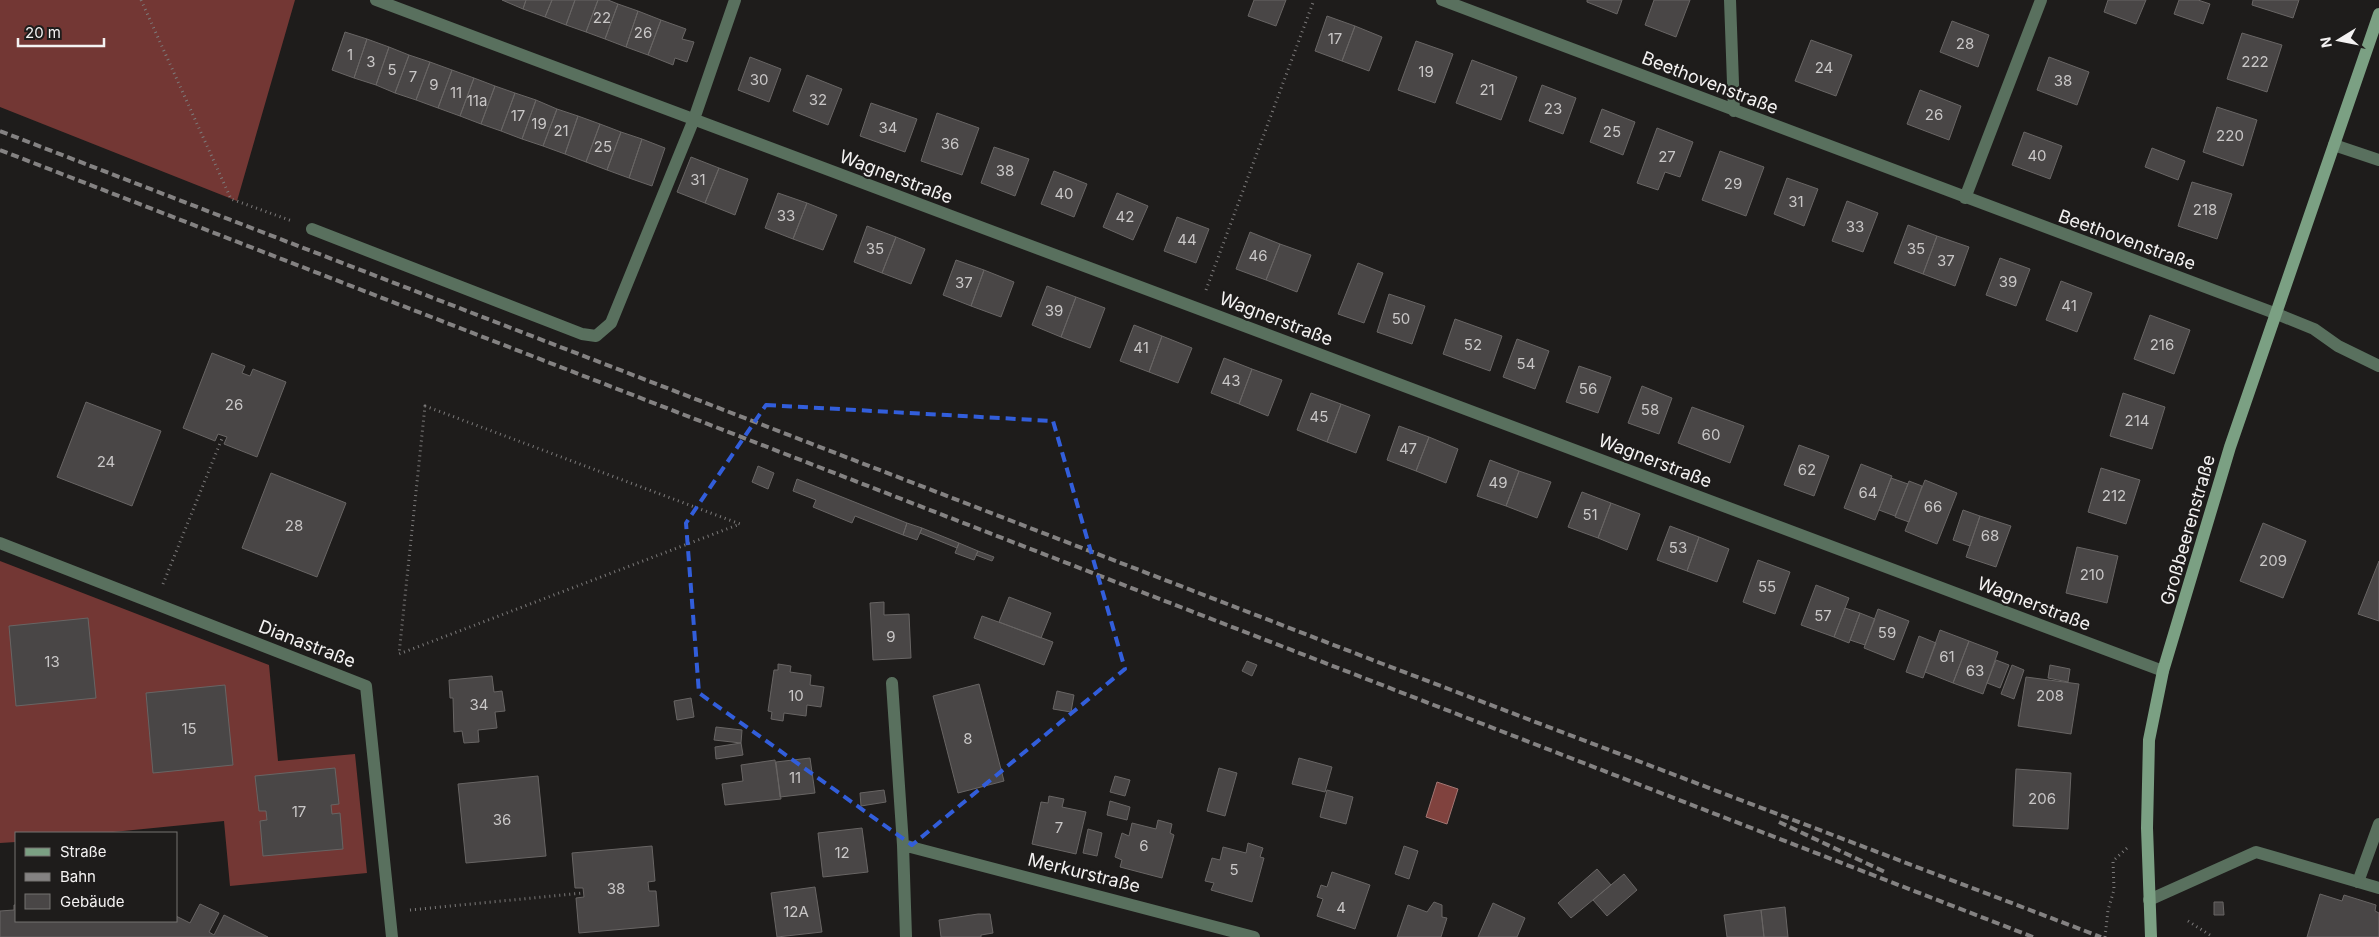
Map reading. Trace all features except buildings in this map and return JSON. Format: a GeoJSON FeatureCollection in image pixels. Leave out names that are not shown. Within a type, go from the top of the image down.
{"type":"FeatureCollection","features":[{"type":"Feature","properties":{"kind":"street","name":"Wagnerstraße"},"geometry":{"type":"LineString","coordinates":[[376,0],[2163,671]]}},
{"type":"Feature","properties":{"kind":"street"},"geometry":{"type":"LineString","coordinates":[[312,229],[582,334],[596,336],[611,323],[694,119],[735,0]]}},
{"type":"Feature","properties":{"kind":"street","name":"Beethovenstraße"},"geometry":{"type":"LineString","coordinates":[[1442,0],[2277,314],[2314,329],[2338,346],[2379,366]]}},
{"type":"Feature","properties":{"kind":"street"},"geometry":{"type":"LineString","coordinates":[[1730,0],[1734,111]]}},
{"type":"Feature","properties":{"kind":"street"},"geometry":{"type":"LineString","coordinates":[[1965,198],[2041,0]]}},
{"type":"Feature","properties":{"kind":"street","name":"Großbeerenstraße"},"geometry":{"type":"LineString","coordinates":[[2151,937],[2147,828],[2149,740],[2163,671],[2230,446],[2379,14]]}},
{"type":"Feature","properties":{"kind":"street"},"geometry":{"type":"LineString","coordinates":[[2334,145],[2379,160]]}},
{"type":"Feature","properties":{"kind":"street","name":"Dianastraße"},"geometry":{"type":"LineString","coordinates":[[0,543],[366,686],[392,937]]}},
{"type":"Feature","properties":{"kind":"street"},"geometry":{"type":"LineString","coordinates":[[892,682],[904,845],[906,937]]}},
{"type":"Feature","properties":{"kind":"street"},"geometry":{"type":"LineString","coordinates":[[2358,882],[2379,824]]}},
{"type":"Feature","properties":{"kind":"street","name":"Merkurstraße"},"geometry":{"type":"LineString","coordinates":[[904,845],[1254,937]]}},
{"type":"Feature","properties":{"kind":"street"},"geometry":{"type":"LineString","coordinates":[[2149,900],[2256,852],[2379,888]]}},
{"type":"Feature","properties":{"kind":"path"},"geometry":{"type":"LineString","coordinates":[[141,0],[231,198],[312,229]]}},
{"type":"Feature","properties":{"kind":"path"},"geometry":{"type":"LineString","coordinates":[[1199,309],[1314,0]]}},
{"type":"Feature","properties":{"kind":"path"},"geometry":{"type":"LineString","coordinates":[[425,406],[740,524],[574,588],[399,654],[425,406]]}},
{"type":"Feature","properties":{"kind":"path"},"geometry":{"type":"LineString","coordinates":[[156,603],[223,436]]}},
{"type":"Feature","properties":{"kind":"path"},"geometry":{"type":"LineString","coordinates":[[2105,937],[2108,910],[2114,890],[2113,861]]}},
{"type":"Feature","properties":{"kind":"path"},"geometry":{"type":"LineString","coordinates":[[390,912],[583,893]]}},
{"type":"Feature","properties":{"kind":"path"},"geometry":{"type":"LineString","coordinates":[[2188,921],[2213,937]]}},
{"type":"Feature","properties":{"kind":"highlighted area"},"geometry":{"type":"Polygon","coordinates":[[[766,405],[1053,421],[1125,669],[912,845],[699,693],[686,523],[766,405]]]}},
{"type":"Feature","properties":{"kind":"shaded area"},"geometry":{"type":"Polygon","coordinates":[[[0,0],[295,0],[237,201],[0,107],[0,0]]]}},
{"type":"Feature","properties":{"kind":"shaded area"},"geometry":{"type":"Polygon","coordinates":[[[0,561],[269,665],[278,761],[355,754],[367,873],[230,886],[224,821],[113,832],[15,832],[15,842],[0,843],[0,561]]]}},
{"type":"Feature","properties":{"kind":"shaded area"},"geometry":{"type":"Polygon","coordinates":[[[1437,782],[1458,789],[1447,824],[1426,817],[1437,782]]]}},
{"type":"Feature","properties":{"kind":"railway"},"geometry":{"type":"LineString","coordinates":[[0,131],[1383,664],[2101,937]]}},
{"type":"Feature","properties":{"kind":"railway"},"geometry":{"type":"LineString","coordinates":[[0,150],[2033,937]]}},
{"type":"Feature","properties":{"kind":"railway"},"geometry":{"type":"LineString","coordinates":[[1779,822],[1885,872]]}}]}
